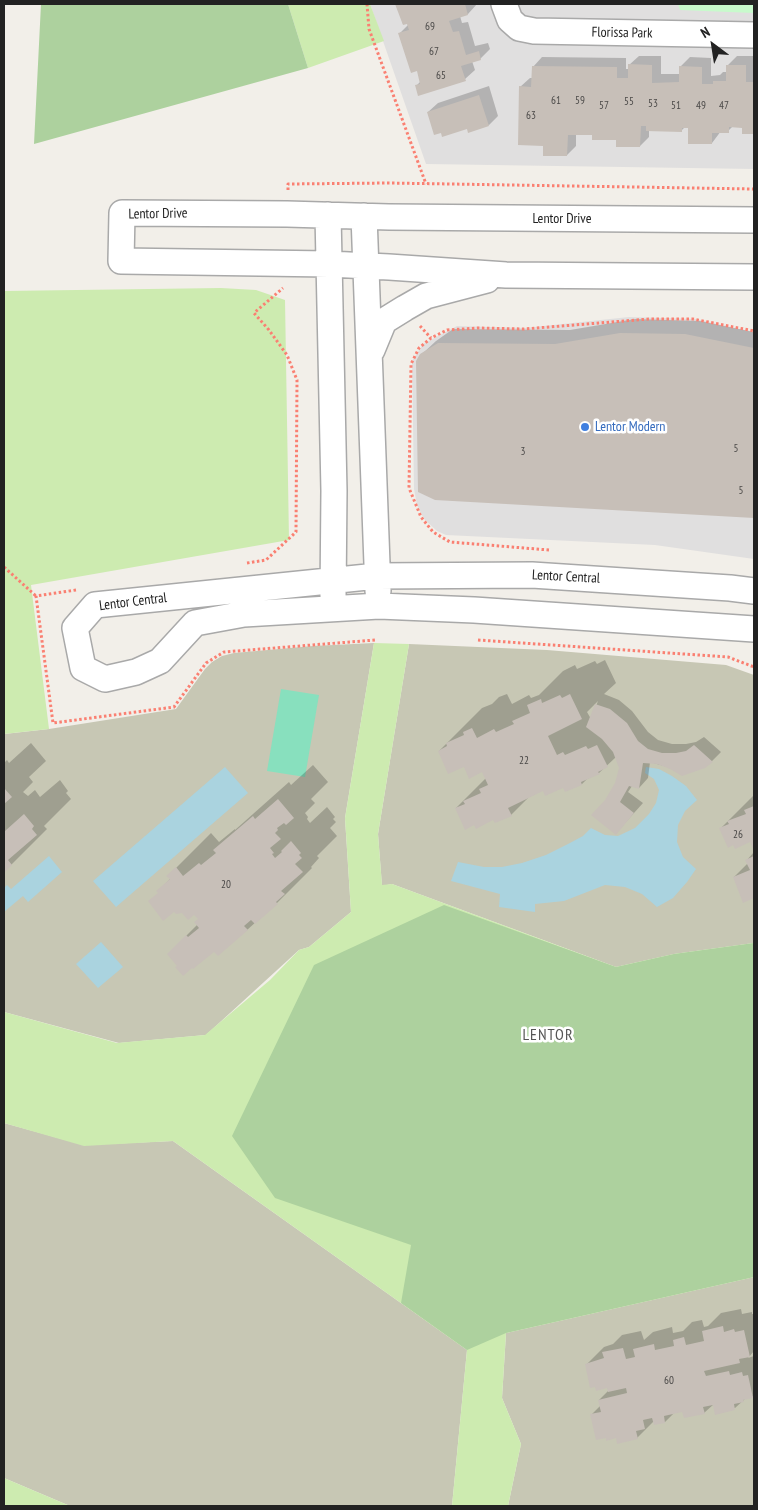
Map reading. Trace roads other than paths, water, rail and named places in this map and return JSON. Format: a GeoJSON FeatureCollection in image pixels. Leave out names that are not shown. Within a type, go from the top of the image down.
{"type":"FeatureCollection","features":[{"type":"Feature","properties":{"kind":"street","name":"Florissa Park"},"geometry":{"type":"LineString","coordinates":[[504,4],[510,20],[519,28],[534,31],[754,35]]}},
{"type":"Feature","properties":{"kind":"street","name":"Lentor Drive"},"geometry":{"type":"LineString","coordinates":[[754,220],[122,213],[120,261],[329,264],[506,275],[754,277]]}},
{"type":"Feature","properties":{"kind":"street"},"geometry":{"type":"LineString","coordinates":[[328,215],[334,491],[333,609]]}},
{"type":"Feature","properties":{"kind":"street"},"geometry":{"type":"LineString","coordinates":[[364,216],[379,606]]}},
{"type":"Feature","properties":{"kind":"street"},"geometry":{"type":"LineString","coordinates":[[370,355],[384,321],[405,308],[426,296],[506,275]]}},
{"type":"Feature","properties":{"kind":"street","name":"Lentor Central"},"geometry":{"type":"LineString","coordinates":[[754,591],[532,575],[377,576],[95,605],[75,628],[83,668],[105,679],[136,672],[160,661],[195,623],[244,614],[379,606],[474,610],[754,630]]}},
{"type":"Feature","properties":{"kind":"water"},"geometry":{"type":"Polygon","coordinates":[[[225,767],[248,793],[116,907],[93,881],[225,767]]]}},
{"type":"Feature","properties":{"kind":"water"},"geometry":{"type":"Polygon","coordinates":[[[646,767],[659,769],[672,776],[686,786],[697,800],[685,811],[678,825],[677,842],[683,857],[696,869],[673,898],[657,907],[642,894],[625,887],[605,885],[564,901],[535,904],[535,912],[499,907],[500,894],[451,881],[458,862],[484,867],[502,867],[546,855],[583,836],[591,828],[605,835],[618,836],[635,828],[649,814],[656,803],[659,790],[654,779],[645,773],[646,767]]]}},
{"type":"Feature","properties":{"kind":"water"},"geometry":{"type":"Polygon","coordinates":[[[49,856],[62,872],[28,902],[23,896],[4,912],[4,888],[7,885],[11,889],[49,856]]]}},
{"type":"Feature","properties":{"kind":"water"},"geometry":{"type":"Polygon","coordinates":[[[101,942],[123,967],[98,988],[76,964],[101,942]]]}},
{"type":"Feature","properties":{"kind":"place","name":"Lentor Modern"},"geometry":{"type":"Point","coordinates":[585,427]}},
{"type":"Feature","properties":{"kind":"district","name":"LENTOR"},"geometry":{"type":"Point","coordinates":[548,1035]}}]}
